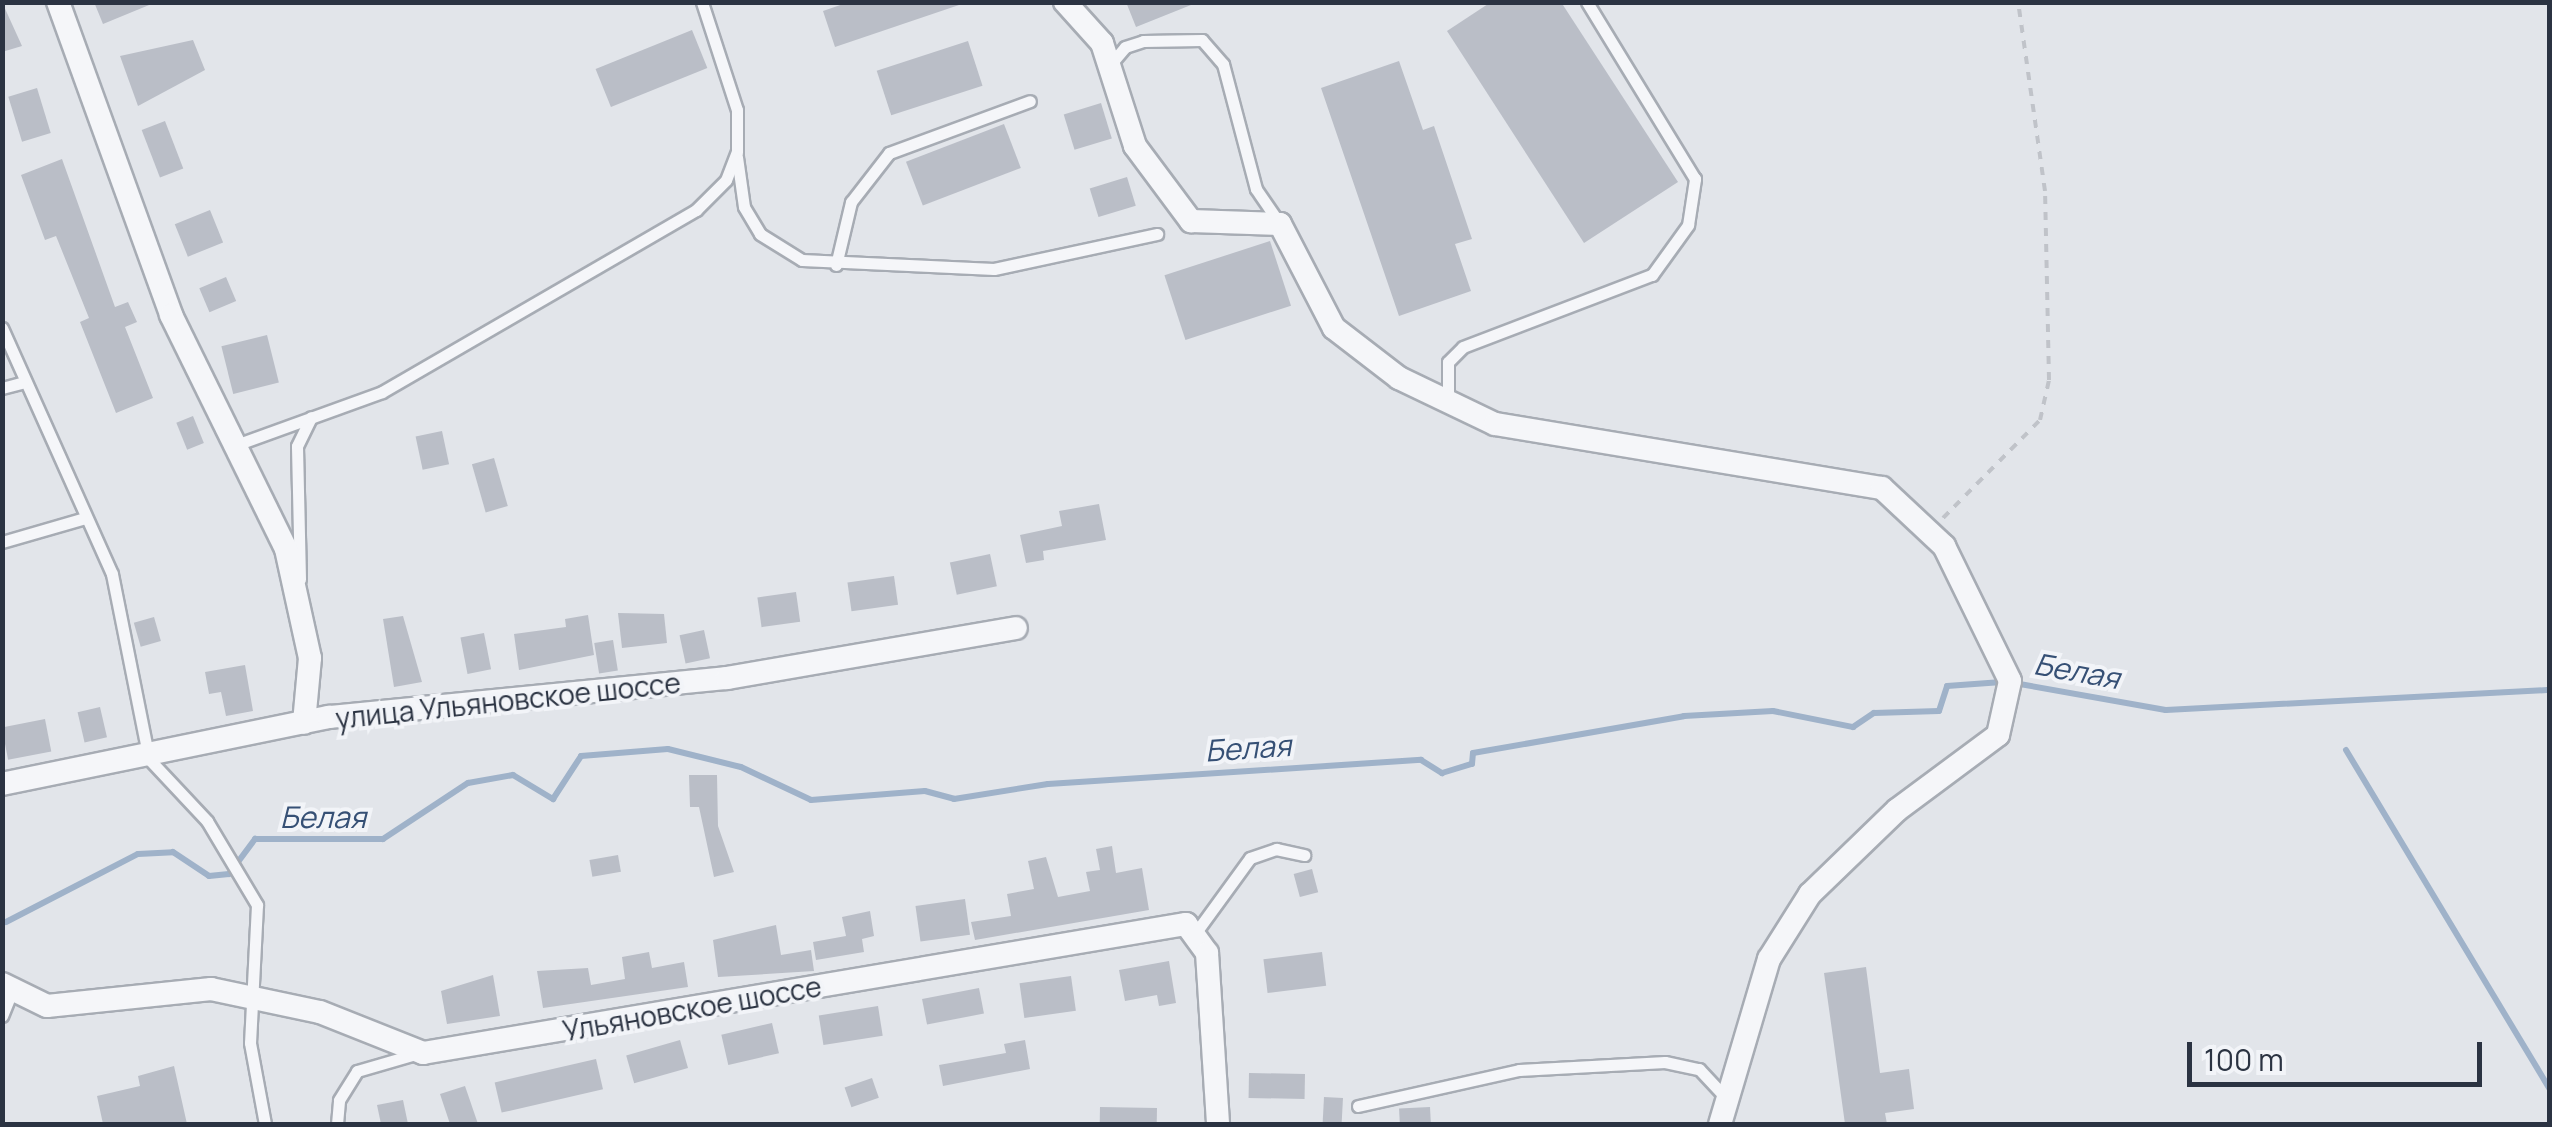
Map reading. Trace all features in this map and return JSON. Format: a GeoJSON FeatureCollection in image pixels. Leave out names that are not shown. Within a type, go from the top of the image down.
{"type":"FeatureCollection","features":[{"type":"Feature","properties":{"kind":"street"},"geometry":{"type":"LineString","coordinates":[[58,2],[171,314],[286,549],[310,658],[304,723]]}},
{"type":"Feature","properties":{"kind":"street"},"geometry":{"type":"LineString","coordinates":[[1065,2],[1102,43],[1136,146],[1191,221],[1280,224],[1334,328],[1399,378],[1495,424],[1882,488],[1944,546],[2010,681],[1998,735],[1897,810],[1810,894],[1769,958],[1724,1115]]}},
{"type":"Feature","properties":{"kind":"street","name":"улица Ульяновское шоссе"},"geometry":{"type":"LineString","coordinates":[[2,784],[149,759],[304,723],[727,678],[1016,628]]}},
{"type":"Feature","properties":{"kind":"street","name":"Ульяновское шоссе"},"geometry":{"type":"LineString","coordinates":[[423,1053],[1186,924],[1194,935]]}},
{"type":"Feature","properties":{"kind":"street"},"geometry":{"type":"LineString","coordinates":[[1194,935],[1207,953],[1218,1124]]}},
{"type":"Feature","properties":{"kind":"street"},"geometry":{"type":"LineString","coordinates":[[8,987],[47,1006],[210,989],[320,1012],[423,1053]]}},
{"type":"Feature","properties":{"kind":"lane"},"geometry":{"type":"LineString","coordinates":[[702,2],[737,110],[737,152],[744,207],[772,248],[836,265],[994,269],[1156,234]]}},
{"type":"Feature","properties":{"kind":"lane"},"geometry":{"type":"LineString","coordinates":[[1448,401],[1448,362],[1463,347],[1652,275],[1688,225],[1695,179],[1587,2]]}},
{"type":"Feature","properties":{"kind":"lane"},"geometry":{"type":"LineString","coordinates":[[1110,65],[1126,46],[1202,40],[1223,64],[1256,189],[1280,224]]}},
{"type":"Feature","properties":{"kind":"lane"},"geometry":{"type":"LineString","coordinates":[[836,265],[851,202],[889,153],[1030,102]]}},
{"type":"Feature","properties":{"kind":"lane"},"geometry":{"type":"LineString","coordinates":[[233,446],[382,392],[696,210],[726,180],[737,152]]}},
{"type":"Feature","properties":{"kind":"lane"},"geometry":{"type":"LineString","coordinates":[[2,328],[22,383],[112,574],[149,759],[207,820],[257,905],[250,1043],[265,1124]]}},
{"type":"Feature","properties":{"kind":"lane"},"geometry":{"type":"LineString","coordinates":[[2,388],[22,383]]}},
{"type":"Feature","properties":{"kind":"lane"},"geometry":{"type":"LineString","coordinates":[[300,606],[297,446],[312,417]]}},
{"type":"Feature","properties":{"kind":"lane"},"geometry":{"type":"LineString","coordinates":[[2,542],[85,518]]}},
{"type":"Feature","properties":{"kind":"lane"},"geometry":{"type":"LineString","coordinates":[[1194,935],[1250,858],[1276,849],[1304,855]]}},
{"type":"Feature","properties":{"kind":"lane"},"geometry":{"type":"LineString","coordinates":[[2,1016],[8,987]]}},
{"type":"Feature","properties":{"kind":"lane"},"geometry":{"type":"LineString","coordinates":[[337,1124],[339,1100],[357,1071],[423,1053]]}},
{"type":"Feature","properties":{"kind":"lane"},"geometry":{"type":"LineString","coordinates":[[1358,1106],[1519,1070],[1666,1062],[1699,1069],[1724,1115]]}},
{"type":"Feature","properties":{"kind":"path"},"geometry":{"type":"LineString","coordinates":[[1943,518],[2040,420],[2049,380],[2044,191],[2018,2]]}},
{"type":"Feature","properties":{"kind":"building"},"geometry":{"type":"Polygon","coordinates":[[[2,2],[22,46],[2,52],[2,2]]]}},
{"type":"Feature","properties":{"kind":"building"},"geometry":{"type":"Polygon","coordinates":[[[94,2],[154,2],[154,3],[103,24],[94,2]]]}},
{"type":"Feature","properties":{"kind":"building"},"geometry":{"type":"Polygon","coordinates":[[[849,2],[959,5],[835,47],[823,11],[849,2]]]}},
{"type":"Feature","properties":{"kind":"building"},"geometry":{"type":"Polygon","coordinates":[[[1126,2],[1196,2],[1196,3],[1136,27],[1126,2]]]}},
{"type":"Feature","properties":{"kind":"building"},"geometry":{"type":"Polygon","coordinates":[[[1491,2],[1561,2],[1678,182],[1584,243],[1447,31],[1491,2]]]}},
{"type":"Feature","properties":{"kind":"building"},"geometry":{"type":"Polygon","coordinates":[[[692,30],[707,68],[611,107],[596,69],[692,30]]]}},
{"type":"Feature","properties":{"kind":"building"},"geometry":{"type":"Polygon","coordinates":[[[193,40],[205,70],[138,106],[120,56],[193,40]]]}},
{"type":"Feature","properties":{"kind":"building"},"geometry":{"type":"Polygon","coordinates":[[[968,41],[983,86],[891,115],[877,71],[968,41]]]}},
{"type":"Feature","properties":{"kind":"building"},"geometry":{"type":"Polygon","coordinates":[[[1399,61],[1423,130],[1434,126],[1472,239],[1455,244],[1471,291],[1399,316],[1321,88],[1399,61]]]}},
{"type":"Feature","properties":{"kind":"building"},"geometry":{"type":"Polygon","coordinates":[[[37,88],[51,133],[22,142],[8,97],[37,88]]]}},
{"type":"Feature","properties":{"kind":"building"},"geometry":{"type":"Polygon","coordinates":[[[1101,103],[1112,138],[1075,150],[1064,114],[1101,103]]]}},
{"type":"Feature","properties":{"kind":"building"},"geometry":{"type":"Polygon","coordinates":[[[165,121],[183,169],[160,178],[142,130],[165,121]]]}},
{"type":"Feature","properties":{"kind":"building"},"geometry":{"type":"Polygon","coordinates":[[[1004,124],[1021,168],[923,206],[906,162],[1004,124]]]}},
{"type":"Feature","properties":{"kind":"building"},"geometry":{"type":"Polygon","coordinates":[[[62,159],[115,307],[128,302],[137,322],[125,327],[153,398],[116,413],[80,322],[89,318],[56,236],[45,240],[21,175],[62,159]]]}},
{"type":"Feature","properties":{"kind":"building"},"geometry":{"type":"Polygon","coordinates":[[[1127,177],[1136,206],[1098,217],[1090,188],[1127,177]]]}},
{"type":"Feature","properties":{"kind":"building"},"geometry":{"type":"Polygon","coordinates":[[[210,210],[223,242],[188,257],[175,224],[210,210]]]}},
{"type":"Feature","properties":{"kind":"building"},"geometry":{"type":"Polygon","coordinates":[[[1270,241],[1291,306],[1185,340],[1164,275],[1270,241]]]}},
{"type":"Feature","properties":{"kind":"building"},"geometry":{"type":"Polygon","coordinates":[[[226,277],[236,301],[209,312],[199,288],[226,277]]]}},
{"type":"Feature","properties":{"kind":"building"},"geometry":{"type":"Polygon","coordinates":[[[267,335],[279,383],[233,394],[221,346],[267,335]]]}},
{"type":"Feature","properties":{"kind":"building"},"geometry":{"type":"Polygon","coordinates":[[[193,416],[204,443],[187,450],[176,423],[193,416]]]}},
{"type":"Feature","properties":{"kind":"building"},"geometry":{"type":"Polygon","coordinates":[[[442,431],[449,464],[423,470],[416,437],[442,431]]]}},
{"type":"Feature","properties":{"kind":"building"},"geometry":{"type":"Polygon","coordinates":[[[494,458],[508,506],[486,512],[472,464],[494,458]]]}},
{"type":"Feature","properties":{"kind":"building"},"geometry":{"type":"Polygon","coordinates":[[[1099,504],[1106,540],[1043,551],[1044,560],[1026,563],[1020,535],[1062,526],[1059,511],[1099,504]]]}},
{"type":"Feature","properties":{"kind":"building"},"geometry":{"type":"Polygon","coordinates":[[[990,554],[997,586],[957,595],[950,563],[990,554]]]}},
{"type":"Feature","properties":{"kind":"building"},"geometry":{"type":"Polygon","coordinates":[[[894,576],[898,605],[851,611],[847,583],[894,576]]]}},
{"type":"Feature","properties":{"kind":"building"},"geometry":{"type":"Polygon","coordinates":[[[796,592],[800,622],[762,627],[757,597],[796,592]]]}},
{"type":"Feature","properties":{"kind":"building"},"geometry":{"type":"Polygon","coordinates":[[[618,613],[664,614],[667,643],[622,648],[618,613]]]}},
{"type":"Feature","properties":{"kind":"building"},"geometry":{"type":"Polygon","coordinates":[[[588,615],[594,655],[519,670],[514,634],[566,627],[565,619],[588,615]]]}},
{"type":"Feature","properties":{"kind":"building"},"geometry":{"type":"Polygon","coordinates":[[[403,616],[422,682],[394,687],[383,619],[403,616]]]}},
{"type":"Feature","properties":{"kind":"building"},"geometry":{"type":"Polygon","coordinates":[[[154,617],[161,641],[141,647],[134,623],[154,617]]]}},
{"type":"Feature","properties":{"kind":"building"},"geometry":{"type":"Polygon","coordinates":[[[704,630],[710,658],[686,664],[680,635],[704,630]]]}},
{"type":"Feature","properties":{"kind":"building"},"geometry":{"type":"Polygon","coordinates":[[[484,633],[491,669],[468,674],[460,638],[484,633]]]}},
{"type":"Feature","properties":{"kind":"building"},"geometry":{"type":"Polygon","coordinates":[[[613,640],[618,671],[599,674],[594,643],[613,640]]]}},
{"type":"Feature","properties":{"kind":"building"},"geometry":{"type":"Polygon","coordinates":[[[245,665],[253,711],[226,716],[221,692],[209,694],[205,672],[245,665]]]}},
{"type":"Feature","properties":{"kind":"building"},"geometry":{"type":"Polygon","coordinates":[[[100,707],[107,737],[85,742],[78,712],[100,707]]]}},
{"type":"Feature","properties":{"kind":"building"},"geometry":{"type":"Polygon","coordinates":[[[45,719],[51,751],[8,760],[2,727],[45,719]]]}},
{"type":"Feature","properties":{"kind":"building"},"geometry":{"type":"Polygon","coordinates":[[[689,775],[717,775],[718,826],[734,872],[714,877],[699,807],[690,807],[689,775]]]}},
{"type":"Feature","properties":{"kind":"building"},"geometry":{"type":"Polygon","coordinates":[[[1112,846],[1116,873],[1142,868],[1149,910],[975,940],[971,922],[1011,916],[1007,894],[1034,889],[1028,861],[1046,857],[1058,897],[1090,891],[1086,872],[1100,870],[1096,849],[1112,846]]]}},
{"type":"Feature","properties":{"kind":"building"},"geometry":{"type":"Polygon","coordinates":[[[618,855],[621,872],[592,877],[589,860],[618,855]]]}},
{"type":"Feature","properties":{"kind":"building"},"geometry":{"type":"Polygon","coordinates":[[[1312,869],[1318,892],[1300,897],[1294,874],[1312,869]]]}},
{"type":"Feature","properties":{"kind":"building"},"geometry":{"type":"Polygon","coordinates":[[[965,899],[970,935],[920,942],[915,906],[965,899]]]}},
{"type":"Feature","properties":{"kind":"building"},"geometry":{"type":"Polygon","coordinates":[[[870,911],[874,936],[862,939],[864,952],[816,960],[813,942],[846,936],[842,917],[870,911]]]}},
{"type":"Feature","properties":{"kind":"building"},"geometry":{"type":"Polygon","coordinates":[[[776,925],[781,955],[811,950],[814,971],[718,977],[713,940],[776,925]]]}},
{"type":"Feature","properties":{"kind":"building"},"geometry":{"type":"Polygon","coordinates":[[[649,952],[652,968],[684,962],[688,987],[543,1008],[537,971],[588,968],[591,985],[625,979],[622,957],[649,952]]]}},
{"type":"Feature","properties":{"kind":"building"},"geometry":{"type":"Polygon","coordinates":[[[1322,952],[1326,986],[1268,993],[1263,959],[1322,952]]]}},
{"type":"Feature","properties":{"kind":"building"},"geometry":{"type":"Polygon","coordinates":[[[1169,961],[1176,1003],[1159,1006],[1157,995],[1125,1001],[1119,970],[1169,961]]]}},
{"type":"Feature","properties":{"kind":"building"},"geometry":{"type":"Polygon","coordinates":[[[1866,967],[1880,1073],[1909,1069],[1914,1109],[1885,1113],[1887,1124],[1845,1124],[1824,973],[1866,967]]]}},
{"type":"Feature","properties":{"kind":"building"},"geometry":{"type":"Polygon","coordinates":[[[493,975],[500,1016],[447,1024],[441,991],[493,975]]]}},
{"type":"Feature","properties":{"kind":"building"},"geometry":{"type":"Polygon","coordinates":[[[1071,976],[1076,1011],[1024,1018],[1020,983],[1071,976]]]}},
{"type":"Feature","properties":{"kind":"building"},"geometry":{"type":"Polygon","coordinates":[[[979,988],[984,1014],[927,1025],[922,999],[979,988]]]}},
{"type":"Feature","properties":{"kind":"building"},"geometry":{"type":"Polygon","coordinates":[[[878,1006],[883,1036],[823,1045],[819,1015],[878,1006]]]}},
{"type":"Feature","properties":{"kind":"building"},"geometry":{"type":"Polygon","coordinates":[[[772,1023],[779,1053],[728,1065],[721,1035],[772,1023]]]}},
{"type":"Feature","properties":{"kind":"building"},"geometry":{"type":"Polygon","coordinates":[[[680,1040],[688,1068],[634,1083],[626,1055],[680,1040]]]}},
{"type":"Feature","properties":{"kind":"building"},"geometry":{"type":"Polygon","coordinates":[[[1025,1040],[1030,1069],[943,1086],[939,1065],[1006,1053],[1004,1044],[1025,1040]]]}},
{"type":"Feature","properties":{"kind":"building"},"geometry":{"type":"Polygon","coordinates":[[[596,1059],[603,1089],[502,1113],[495,1082],[596,1059]]]}},
{"type":"Feature","properties":{"kind":"building"},"geometry":{"type":"Polygon","coordinates":[[[174,1066],[187,1124],[103,1124],[97,1096],[140,1086],[138,1076],[174,1066]]]}},
{"type":"Feature","properties":{"kind":"building"},"geometry":{"type":"Polygon","coordinates":[[[1249,1073],[1305,1074],[1305,1099],[1249,1098],[1249,1073]]]}},
{"type":"Feature","properties":{"kind":"building"},"geometry":{"type":"Polygon","coordinates":[[[872,1078],[879,1098],[851,1107],[845,1087],[872,1078]]]}},
{"type":"Feature","properties":{"kind":"building"},"geometry":{"type":"Polygon","coordinates":[[[465,1086],[478,1124],[450,1124],[440,1094],[465,1086]]]}},
{"type":"Feature","properties":{"kind":"building"},"geometry":{"type":"Polygon","coordinates":[[[1324,1097],[1343,1098],[1342,1124],[1323,1124],[1324,1097]]]}},
{"type":"Feature","properties":{"kind":"building"},"geometry":{"type":"Polygon","coordinates":[[[403,1100],[408,1124],[381,1124],[377,1105],[403,1100]]]}},
{"type":"Feature","properties":{"kind":"building"},"geometry":{"type":"Polygon","coordinates":[[[1100,1107],[1157,1108],[1157,1124],[1100,1124],[1100,1107]]]}},
{"type":"Feature","properties":{"kind":"building"},"geometry":{"type":"Polygon","coordinates":[[[1430,1107],[1431,1124],[1400,1124],[1399,1109],[1430,1107]]]}},
{"type":"Feature","properties":{"kind":"waterway","name":"Белая"},"geometry":{"type":"LineString","coordinates":[[6,922],[138,854],[173,852],[209,876],[229,874],[255,839],[383,839],[468,783],[513,775],[553,799],[581,756],[668,749],[741,767],[811,800],[925,791],[954,799],[1048,784],[1421,760],[1442,773],[1472,764],[1473,753],[1684,716],[1773,711],[1853,727],[1874,713],[1939,711],[1947,686],[2002,682]]}},
{"type":"Feature","properties":{"kind":"waterway","name":"Белая"},"geometry":{"type":"LineString","coordinates":[[2014,683],[2166,710],[2550,690]]}},
{"type":"Feature","properties":{"kind":"waterway"},"geometry":{"type":"LineString","coordinates":[[2346,750],[2550,1089]]}}]}
